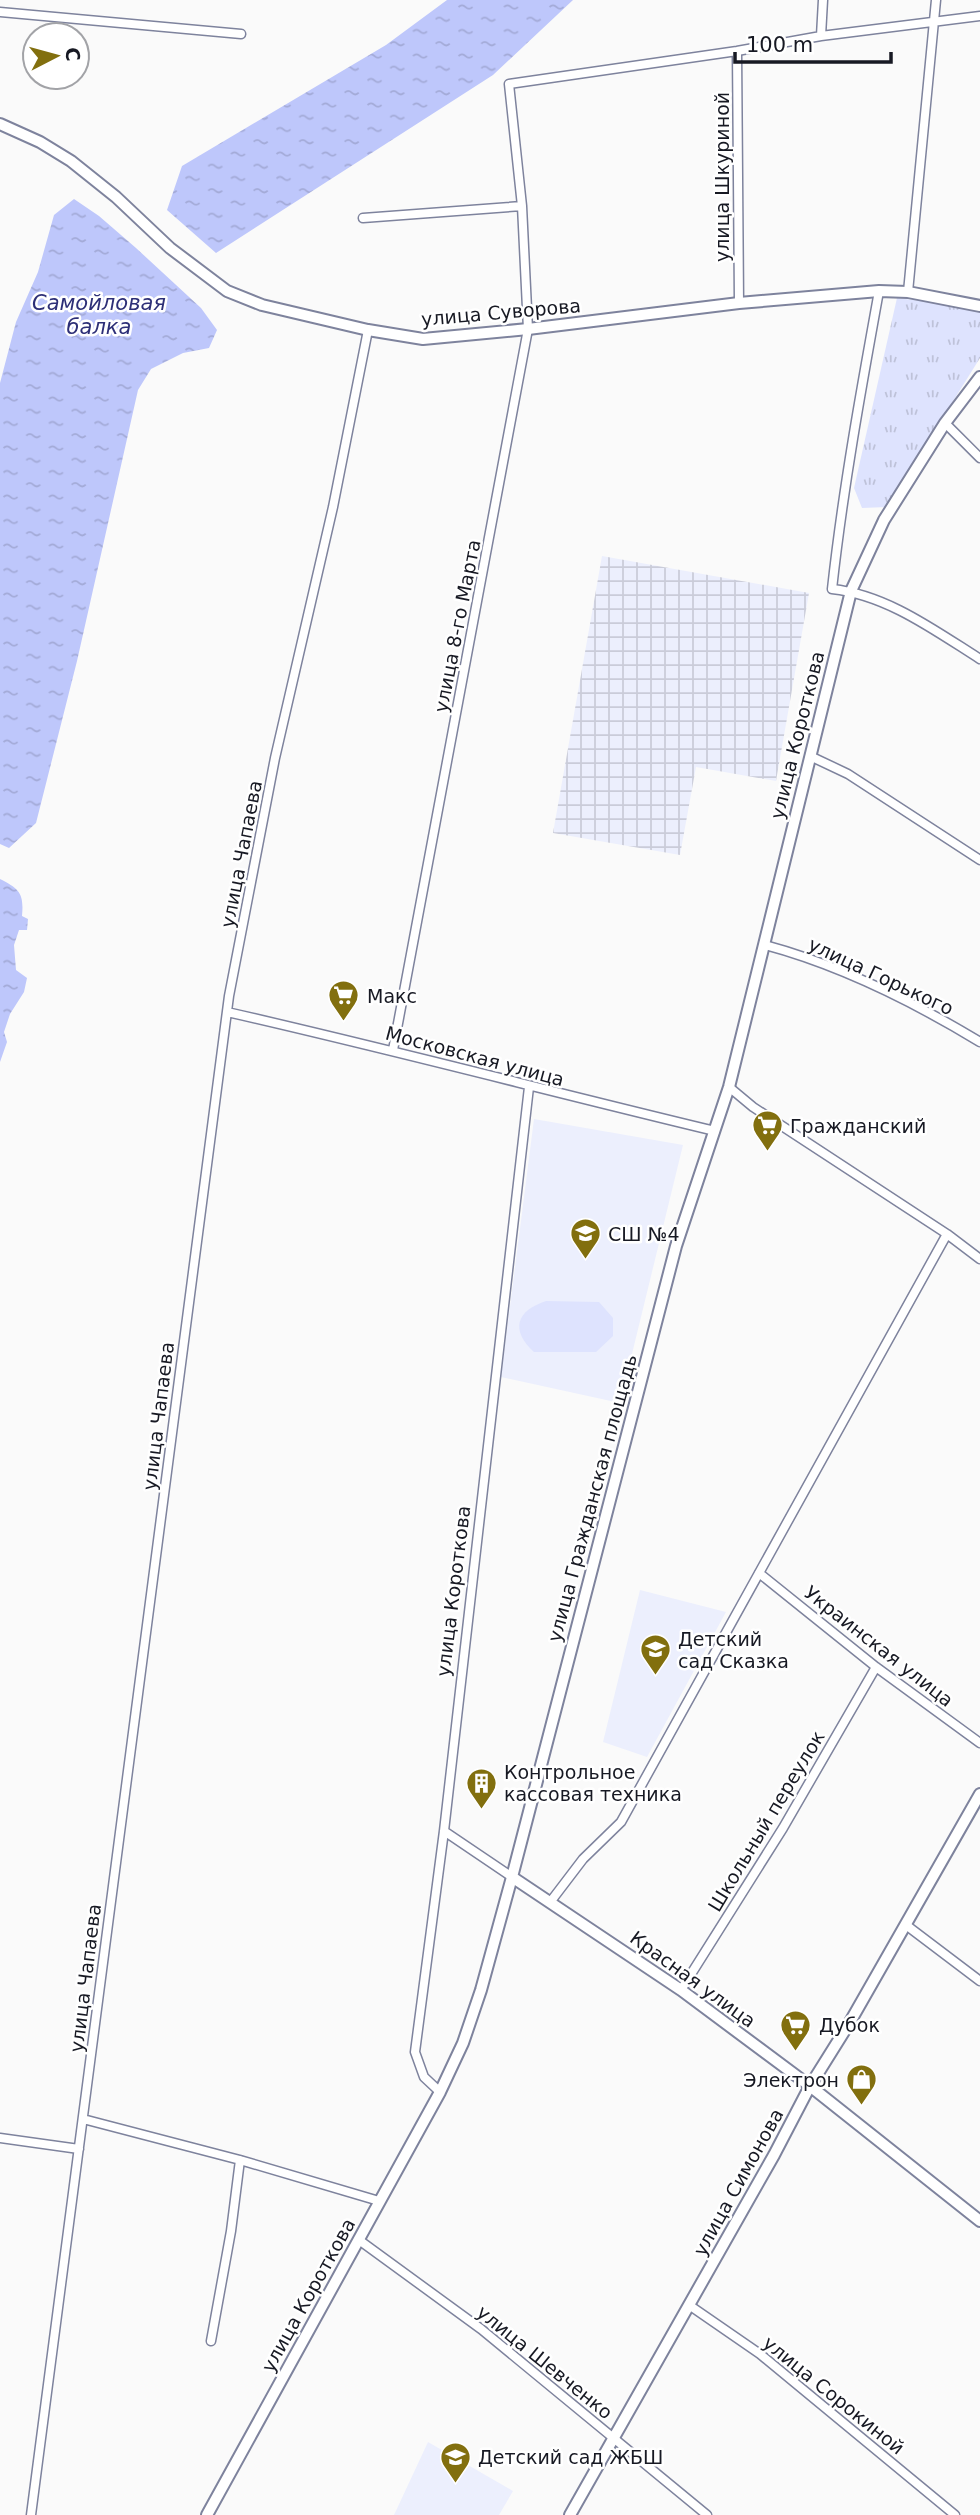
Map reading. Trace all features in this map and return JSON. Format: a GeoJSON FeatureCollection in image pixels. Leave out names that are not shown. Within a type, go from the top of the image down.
{"type":"FeatureCollection","features":[{"type":"Feature","properties":{"kind":"street"},"geometry":{"type":"LineString","coordinates":[[821,36],[823,0]]}},
{"type":"Feature","properties":{"kind":"street"},"geometry":{"type":"LineString","coordinates":[[908,292],[936,0]]}},
{"type":"Feature","properties":{"kind":"street"},"geometry":{"type":"LineString","coordinates":[[0,12],[241,34]]}},
{"type":"Feature","properties":{"kind":"street"},"geometry":{"type":"LineString","coordinates":[[737,51],[821,36],[980,16]]}},
{"type":"Feature","properties":{"kind":"street","name":"улица 8-го Марта"},"geometry":{"type":"LineString","coordinates":[[393,1050],[528,329],[522,206],[509,84],[737,51]]}},
{"type":"Feature","properties":{"kind":"street","name":"улица Шкуриной"},"geometry":{"type":"LineString","coordinates":[[737,51],[739,303]]}},
{"type":"Feature","properties":{"kind":"street","name":"улица Суворова"},"geometry":{"type":"LineString","coordinates":[[0,124],[40,142],[71,161],[116,197],[170,248],[227,291],[262,305],[368,330],[423,339],[739,303],[879,291],[908,292],[980,306]]}},
{"type":"Feature","properties":{"kind":"street"},"geometry":{"type":"LineString","coordinates":[[363,218],[522,206]]}},
{"type":"Feature","properties":{"kind":"street"},"geometry":{"type":"LineString","coordinates":[[879,291],[839,522],[832,589],[851,591],[889,605],[980,659]]}},
{"type":"Feature","properties":{"kind":"street","name":"улица Чапаева"},"geometry":{"type":"LineString","coordinates":[[31,2515],[227,1012],[275,758],[333,508],[368,330]]}},
{"type":"Feature","properties":{"kind":"street","name":"улица Короткова"},"geometry":{"type":"LineString","coordinates":[[715,1131],[765,945],[851,591],[884,520],[944,424],[980,377]]}},
{"type":"Feature","properties":{"kind":"street"},"geometry":{"type":"LineString","coordinates":[[944,424],[980,458]]}},
{"type":"Feature","properties":{"kind":"street"},"geometry":{"type":"LineString","coordinates":[[810,756],[848,774],[980,860]]}},
{"type":"Feature","properties":{"kind":"street","name":"улица Горького"},"geometry":{"type":"LineString","coordinates":[[765,945],[795,953],[901,998],[980,1042]]}},
{"type":"Feature","properties":{"kind":"street","name":"Московская улица"},"geometry":{"type":"LineString","coordinates":[[227,1012],[393,1050],[529,1087],[715,1131]]}},
{"type":"Feature","properties":{"kind":"street","name":"улица Короткова"},"geometry":{"type":"LineString","coordinates":[[440,2092],[424,2077],[415,2052],[444,1831],[529,1087]]}},
{"type":"Feature","properties":{"kind":"street"},"geometry":{"type":"LineString","coordinates":[[729,1087],[771,1119],[947,1234],[980,1259]]}},
{"type":"Feature","properties":{"kind":"street","name":"улица Гражданская площадь"},"geometry":{"type":"LineString","coordinates":[[512,1877],[676,1246],[715,1131]]}},
{"type":"Feature","properties":{"kind":"street"},"geometry":{"type":"LineString","coordinates":[[551,1901],[583,1859],[621,1822],[947,1234]]}},
{"type":"Feature","properties":{"kind":"street","name":"Украинская улица"},"geometry":{"type":"LineString","coordinates":[[759,1573],[876,1667],[980,1744]]}},
{"type":"Feature","properties":{"kind":"street","name":"Школьный переулок"},"geometry":{"type":"LineString","coordinates":[[681,1990],[783,1828],[876,1667]]}},
{"type":"Feature","properties":{"kind":"street","name":"улица Симонова"},"geometry":{"type":"LineString","coordinates":[[570,2515],[774,2155],[810,2086],[980,1794]]}},
{"type":"Feature","properties":{"kind":"street"},"geometry":{"type":"LineString","coordinates":[[444,1831],[512,1877]]}},
{"type":"Feature","properties":{"kind":"street","name":"улица Короткова"},"geometry":{"type":"LineString","coordinates":[[207,2515],[440,2092],[463,2043],[481,1990],[512,1877]]}},
{"type":"Feature","properties":{"kind":"street","name":"Красная улица"},"geometry":{"type":"LineString","coordinates":[[512,1877],[681,1990],[810,2086],[980,2221]]}},
{"type":"Feature","properties":{"kind":"street"},"geometry":{"type":"LineString","coordinates":[[906,1925],[980,1981]]}},
{"type":"Feature","properties":{"kind":"street"},"geometry":{"type":"LineString","coordinates":[[83,2119],[240,2160],[379,2201]]}},
{"type":"Feature","properties":{"kind":"street"},"geometry":{"type":"LineString","coordinates":[[0,2138],[79,2148]]}},
{"type":"Feature","properties":{"kind":"street"},"geometry":{"type":"LineString","coordinates":[[211,2341],[231,2231],[240,2160]]}},
{"type":"Feature","properties":{"kind":"street","name":"улица Шевченко"},"geometry":{"type":"LineString","coordinates":[[359,2240],[481,2329],[707,2515]]}},
{"type":"Feature","properties":{"kind":"street","name":"улица Сорокиной"},"geometry":{"type":"LineString","coordinates":[[688,2305],[760,2354],[955,2515]]}},
{"type":"Feature","properties":{"kind":"shaded area"},"geometry":{"type":"Polygon","coordinates":[[[602,556],[809,593],[776,781],[696,767],[680,855],[553,833],[602,556]]]}},
{"type":"Feature","properties":{"kind":"shaded area","name":"СШ №4"},"geometry":{"type":"Polygon","coordinates":[[[534,1119],[683,1145],[620,1403],[501,1377],[534,1119]]]}},
{"type":"Feature","properties":{"kind":"shaded area","name":"Детский сад Сказка"},"geometry":{"type":"Polygon","coordinates":[[[640,1590],[726,1612],[647,1757],[603,1742],[640,1590]]]}},
{"type":"Feature","properties":{"kind":"shaded area","name":"Детский сад ЖБШ"},"geometry":{"type":"Polygon","coordinates":[[[428,2442],[513,2491],[499,2515],[394,2515],[428,2442]]]}},
{"type":"Feature","properties":{"kind":"green space"},"geometry":{"type":"Polygon","coordinates":[[[897,298],[980,308],[980,358],[887,507],[862,508],[854,488],[897,298]]]}},
{"type":"Feature","properties":{"kind":"green space"},"geometry":{"type":"Polygon","coordinates":[[[546,1301],[599,1302],[613,1318],[613,1336],[596,1352],[534,1352],[522,1336],[520,1322],[528,1310],[546,1301]]]}},
{"type":"Feature","properties":{"kind":"water"},"geometry":{"type":"Polygon","coordinates":[[[447,0],[573,0],[493,75],[216,253],[167,210],[182,166],[386,45],[447,0]]]}},
{"type":"Feature","properties":{"kind":"water","name":"Самойловая балка"},"geometry":{"type":"Polygon","coordinates":[[[74,199],[99,216],[136,248],[201,308],[217,330],[209,348],[183,353],[151,369],[138,390],[77,661],[36,823],[9,848],[0,844],[0,383],[16,322],[38,272],[54,215],[74,199]]]}},
{"type":"Feature","properties":{"kind":"water"},"geometry":{"type":"Polygon","coordinates":[[[0,879],[19,893],[22,916],[28,919],[27,930],[19,930],[14,945],[16,970],[27,978],[24,992],[10,1014],[4,1032],[7,1042],[0,1062],[0,879]]]}},
{"type":"Feature","properties":{"kind":"place","name":"Макс"},"geometry":{"type":"Point","coordinates":[344,1023]}},
{"type":"Feature","properties":{"kind":"place","name":"Гражданский"},"geometry":{"type":"Point","coordinates":[767,1153]}},
{"type":"Feature","properties":{"kind":"place","name":"СШ №4"},"geometry":{"type":"Point","coordinates":[585,1261]}},
{"type":"Feature","properties":{"kind":"place","name":"Детский сад Сказка"},"geometry":{"type":"Point","coordinates":[655,1677]}},
{"type":"Feature","properties":{"kind":"place","name":"Контрольное кассовая техника"},"geometry":{"type":"Point","coordinates":[481,1810]}},
{"type":"Feature","properties":{"kind":"place","name":"Дубок"},"geometry":{"type":"Point","coordinates":[796,2052]}},
{"type":"Feature","properties":{"kind":"place","name":"Электрон"},"geometry":{"type":"Point","coordinates":[862,2107]}},
{"type":"Feature","properties":{"kind":"place","name":"Детский сад ЖБШ"},"geometry":{"type":"Point","coordinates":[455,2484]}}]}
